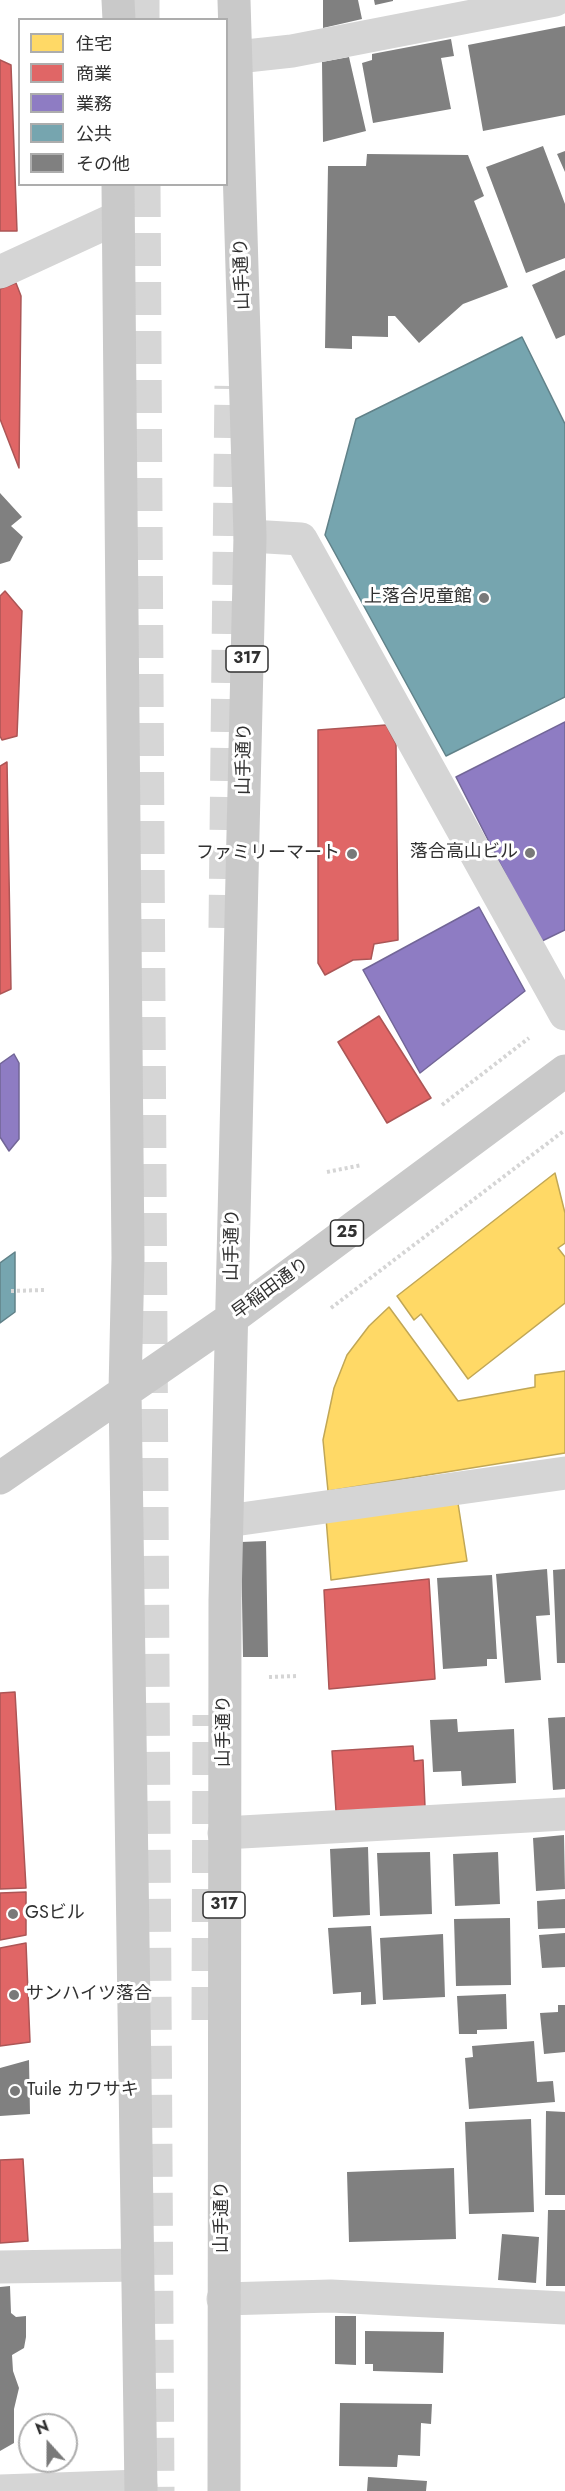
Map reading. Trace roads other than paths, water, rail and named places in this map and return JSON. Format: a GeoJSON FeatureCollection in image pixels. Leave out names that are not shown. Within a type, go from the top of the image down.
{"type":"FeatureCollection","features":[{"type":"Feature","properties":{"kind":"main road"},"geometry":{"type":"LineString","coordinates":[[118,0],[118,18]]}},
{"type":"Feature","properties":{"kind":"main road","name":"山手通り"},"geometry":{"type":"LineString","coordinates":[[224,2491],[224,1833],[227,1521],[250,536],[234,0]]}},
{"type":"Feature","properties":{"kind":"main road"},"geometry":{"type":"LineString","coordinates":[[118,186],[128,1258],[124,1390],[140,2265],[141,2489]]}},
{"type":"Feature","properties":{"kind":"main road","name":"早稲田通り"},"geometry":{"type":"LineString","coordinates":[[0,1478],[124,1390],[232,1318],[565,1071]]}},
{"type":"Feature","properties":{"kind":"street"},"geometry":{"type":"LineString","coordinates":[[237,57],[292,51],[555,0]]}},
{"type":"Feature","properties":{"kind":"street"},"geometry":{"type":"LineString","coordinates":[[0,272],[117,218]]}},
{"type":"Feature","properties":{"kind":"street"},"geometry":{"type":"LineString","coordinates":[[250,536],[301,539],[565,1014]]}},
{"type":"Feature","properties":{"kind":"street"},"geometry":{"type":"LineString","coordinates":[[227,1521],[560,1473]]}},
{"type":"Feature","properties":{"kind":"street"},"geometry":{"type":"LineString","coordinates":[[224,1833],[565,1814]]}},
{"type":"Feature","properties":{"kind":"street"},"geometry":{"type":"LineString","coordinates":[[0,2267],[140,2265]]}},
{"type":"Feature","properties":{"kind":"street"},"geometry":{"type":"LineString","coordinates":[[223,2299],[331,2296],[565,2308]]}},
{"type":"Feature","properties":{"kind":"street"},"geometry":{"type":"LineString","coordinates":[[0,2491],[141,2489]]}},
{"type":"Feature","properties":{"kind":"tunnel"},"geometry":{"type":"LineString","coordinates":[[143,0],[143,18]]}},
{"type":"Feature","properties":{"kind":"tunnel"},"geometry":{"type":"LineString","coordinates":[[144,186],[158,2491]]}},
{"type":"Feature","properties":{"kind":"tunnel"},"geometry":{"type":"LineString","coordinates":[[225,928],[231,386]]}},
{"type":"Feature","properties":{"kind":"tunnel"},"geometry":{"type":"LineString","coordinates":[[208,2020],[209,1715]]}},
{"type":"Feature","properties":{"kind":"place","name":"上落合児童館"},"geometry":{"type":"Point","coordinates":[484,598]}},
{"type":"Feature","properties":{"kind":"place","name":"落合高山ビル"},"geometry":{"type":"Point","coordinates":[530,853]}},
{"type":"Feature","properties":{"kind":"place","name":"ファミリーマート"},"geometry":{"type":"Point","coordinates":[352,854]}},
{"type":"Feature","properties":{"kind":"place","name":"GSビル"},"geometry":{"type":"Point","coordinates":[13,1914]}},
{"type":"Feature","properties":{"kind":"place","name":"サンハイツ落合"},"geometry":{"type":"Point","coordinates":[14,1995]}},
{"type":"Feature","properties":{"kind":"place","name":"Tuile カワサキ"},"geometry":{"type":"Point","coordinates":[15,2091]}}]}
